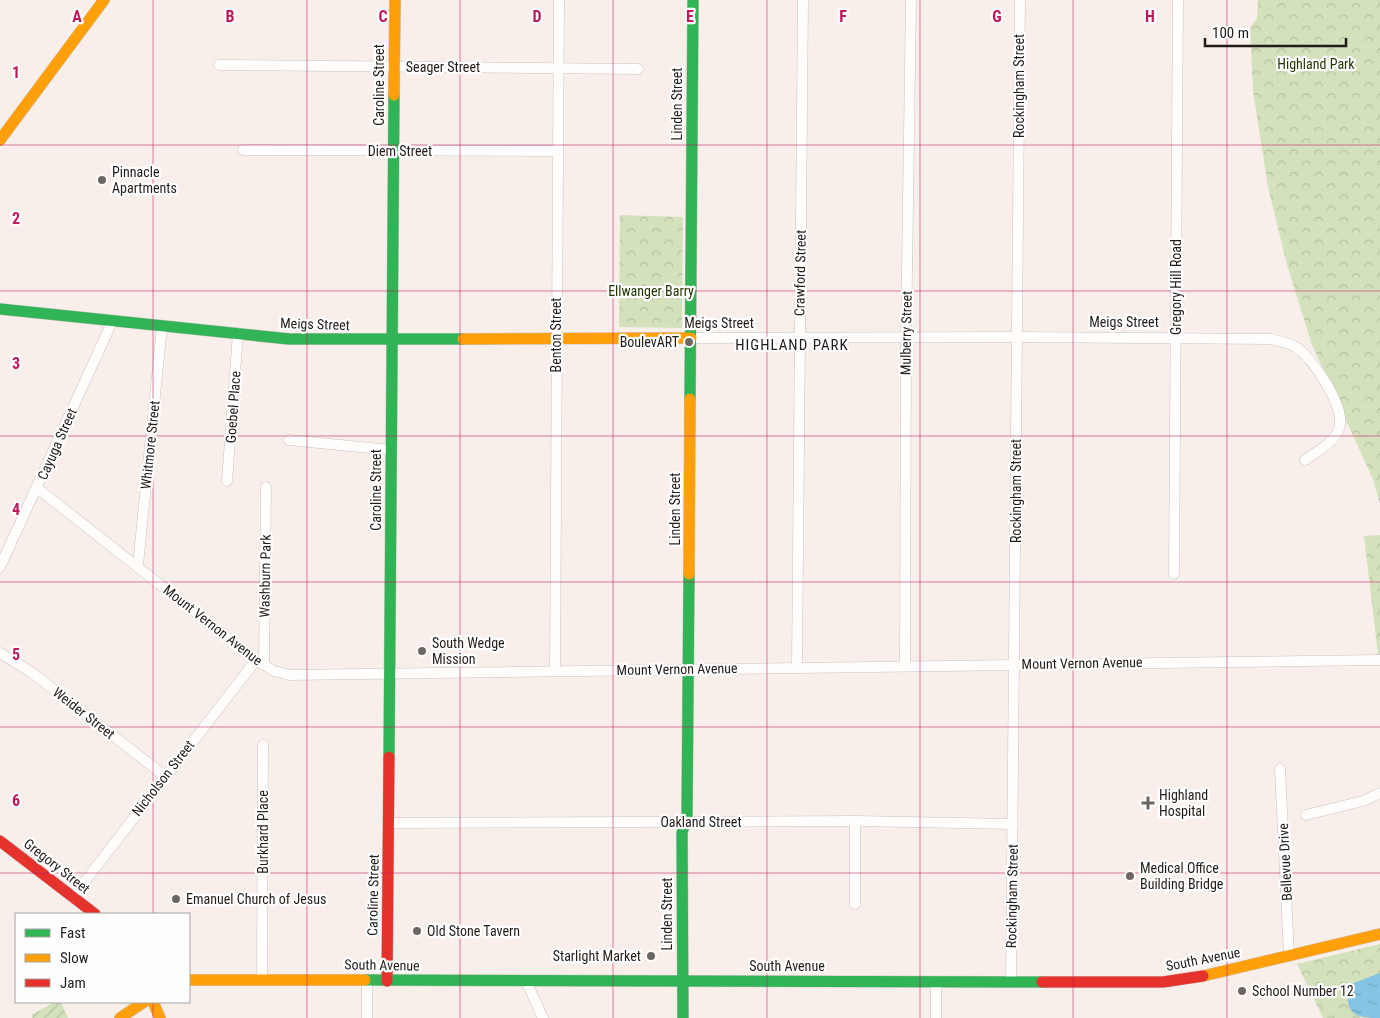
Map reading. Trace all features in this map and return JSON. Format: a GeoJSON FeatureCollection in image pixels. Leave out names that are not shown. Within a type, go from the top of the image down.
{"type":"FeatureCollection","features":[{"type":"Feature","properties":{"kind":"street"},"geometry":{"type":"LineString","coordinates":[[0,140],[5,124],[104,0]]}},
{"type":"Feature","properties":{"kind":"street","name":"Caroline Street"},"geometry":{"type":"LineString","coordinates":[[387,981],[395,0]]}},
{"type":"Feature","properties":{"kind":"street","name":"Benton Street"},"geometry":{"type":"LineString","coordinates":[[555,671],[559,0]]}},
{"type":"Feature","properties":{"kind":"street","name":"Linden Street"},"geometry":{"type":"LineString","coordinates":[[683,1018],[681,981],[682,833],[685,822],[688,669],[693,0]]}},
{"type":"Feature","properties":{"kind":"street","name":"Crawford Street"},"geometry":{"type":"LineString","coordinates":[[797,667],[803,0]]}},
{"type":"Feature","properties":{"kind":"street","name":"Mulberry Street"},"geometry":{"type":"LineString","coordinates":[[905,666],[906,338],[911,0]]}},
{"type":"Feature","properties":{"kind":"street","name":"Rockingham Street"},"geometry":{"type":"LineString","coordinates":[[1012,982],[1020,0]]}},
{"type":"Feature","properties":{"kind":"street","name":"Gregory Hill Road"},"geometry":{"type":"LineString","coordinates":[[1174,574],[1178,0]]}},
{"type":"Feature","properties":{"kind":"street","name":"Seager Street"},"geometry":{"type":"LineString","coordinates":[[219,65],[638,68]]}},
{"type":"Feature","properties":{"kind":"street","name":"Diem Street"},"geometry":{"type":"LineString","coordinates":[[243,150],[558,151]]}},
{"type":"Feature","properties":{"kind":"street","name":"Meigs Street"},"geometry":{"type":"LineString","coordinates":[[0,309],[289,339],[1176,337],[1271,339],[1290,344],[1310,358],[1330,392],[1339,416],[1340,427],[1336,436],[1306,460]]}},
{"type":"Feature","properties":{"kind":"street","name":"Cayuga Street"},"geometry":{"type":"LineString","coordinates":[[0,567],[113,320]]}},
{"type":"Feature","properties":{"kind":"street","name":"Whitmore Street"},"geometry":{"type":"LineString","coordinates":[[138,565],[162,326]]}},
{"type":"Feature","properties":{"kind":"street","name":"Goebel Place"},"geometry":{"type":"LineString","coordinates":[[227,481],[238,333]]}},
{"type":"Feature","properties":{"kind":"street"},"geometry":{"type":"LineString","coordinates":[[289,440],[392,450]]}},
{"type":"Feature","properties":{"kind":"street","name":"Washburn Park"},"geometry":{"type":"LineString","coordinates":[[260,662],[266,487]]}},
{"type":"Feature","properties":{"kind":"street","name":"Mount Vernon Avenue"},"geometry":{"type":"LineString","coordinates":[[37,488],[260,662],[289,675],[1380,660]]}},
{"type":"Feature","properties":{"kind":"street","name":"Weider Street"},"geometry":{"type":"LineString","coordinates":[[0,653],[31,672],[165,776]]}},
{"type":"Feature","properties":{"kind":"street","name":"Nicholson Street"},"geometry":{"type":"LineString","coordinates":[[72,898],[165,776],[260,662]]}},
{"type":"Feature","properties":{"kind":"street","name":"Burkhard Place"},"geometry":{"type":"LineString","coordinates":[[262,979],[263,745]]}},
{"type":"Feature","properties":{"kind":"street","name":"Bellevue Drive"},"geometry":{"type":"LineString","coordinates":[[1280,769],[1289,956]]}},
{"type":"Feature","properties":{"kind":"street","name":"Bellevue Drive"},"geometry":{"type":"LineString","coordinates":[[1306,815],[1363,801],[1380,793]]}},
{"type":"Feature","properties":{"kind":"street"},"geometry":{"type":"LineString","coordinates":[[854,904],[855,821]]}},
{"type":"Feature","properties":{"kind":"street","name":"Oakland Street"},"geometry":{"type":"LineString","coordinates":[[388,822],[855,821],[1013,824]]}},
{"type":"Feature","properties":{"kind":"street","name":"Gregory Street"},"geometry":{"type":"LineString","coordinates":[[0,841],[94,913]]}},
{"type":"Feature","properties":{"kind":"street","name":"South Avenue"},"geometry":{"type":"LineString","coordinates":[[190,980],[936,983],[1179,981],[1380,934]]}},
{"type":"Feature","properties":{"kind":"street"},"geometry":{"type":"LineString","coordinates":[[367,980],[367,1018]]}},
{"type":"Feature","properties":{"kind":"street"},"geometry":{"type":"LineString","coordinates":[[526,981],[543,1018]]}},
{"type":"Feature","properties":{"kind":"street"},"geometry":{"type":"LineString","coordinates":[[936,983],[936,1018]]}},
{"type":"Feature","properties":{"kind":"street"},"geometry":{"type":"LineString","coordinates":[[120,1018],[142,1003]]}},
{"type":"Feature","properties":{"kind":"street"},"geometry":{"type":"LineString","coordinates":[[153,1003],[160,1018]]}},
{"type":"Feature","properties":{"kind":"green space","name":"Highland Park"},"geometry":{"type":"Polygon","coordinates":[[[1258,0],[1380,0],[1380,505],[1374,482],[1312,345],[1287,265],[1268,187],[1253,91],[1250,28],[1257,18],[1258,0]]]}},
{"type":"Feature","properties":{"kind":"green space","name":"Ellwanger Barry"},"geometry":{"type":"Polygon","coordinates":[[[620,215],[683,217],[682,328],[619,327],[620,215]]]}},
{"type":"Feature","properties":{"kind":"green space"},"geometry":{"type":"Polygon","coordinates":[[[1380,535],[1380,655],[1378,655],[1364,536],[1380,535]]]}},
{"type":"Feature","properties":{"kind":"green space"},"geometry":{"type":"Polygon","coordinates":[[[1380,944],[1380,1018],[1323,1018],[1297,964],[1380,944]]]}},
{"type":"Feature","properties":{"kind":"green space"},"geometry":{"type":"Polygon","coordinates":[[[53,1003],[61,1003],[68,1018],[33,1018],[31,1015],[53,1003]]]}},
{"type":"Feature","properties":{"kind":"water"},"geometry":{"type":"Polygon","coordinates":[[[1380,973],[1380,1018],[1363,1017],[1352,1012],[1348,1002],[1351,984],[1380,973]]]}},
{"type":"Feature","properties":{"kind":"traffic: fast"},"geometry":{"type":"LineString","coordinates":[[690,399],[693,0]]}},
{"type":"Feature","properties":{"kind":"traffic: fast"},"geometry":{"type":"LineString","coordinates":[[389,757],[394,95]]}},
{"type":"Feature","properties":{"kind":"traffic: fast"},"geometry":{"type":"LineString","coordinates":[[0,309],[289,339],[463,339]]}},
{"type":"Feature","properties":{"kind":"traffic: fast"},"geometry":{"type":"LineString","coordinates":[[683,1018],[682,833],[687,815],[689,574]]}},
{"type":"Feature","properties":{"kind":"traffic: fast"},"geometry":{"type":"LineString","coordinates":[[365,980],[1042,982]]}},
{"type":"Feature","properties":{"kind":"traffic: slow"},"geometry":{"type":"LineString","coordinates":[[0,140],[104,0]]}},
{"type":"Feature","properties":{"kind":"traffic: slow"},"geometry":{"type":"LineString","coordinates":[[394,95],[395,0]]}},
{"type":"Feature","properties":{"kind":"traffic: slow"},"geometry":{"type":"LineString","coordinates":[[463,339],[691,338]]}},
{"type":"Feature","properties":{"kind":"traffic: slow"},"geometry":{"type":"LineString","coordinates":[[689,574],[690,399]]}},
{"type":"Feature","properties":{"kind":"traffic: slow"},"geometry":{"type":"LineString","coordinates":[[1203,976],[1380,934]]}},
{"type":"Feature","properties":{"kind":"traffic: slow"},"geometry":{"type":"LineString","coordinates":[[190,980],[365,980]]}},
{"type":"Feature","properties":{"kind":"traffic: slow"},"geometry":{"type":"LineString","coordinates":[[120,1018],[142,1003]]}},
{"type":"Feature","properties":{"kind":"traffic: slow"},"geometry":{"type":"LineString","coordinates":[[153,1003],[160,1018]]}},
{"type":"Feature","properties":{"kind":"traffic: jam"},"geometry":{"type":"LineString","coordinates":[[387,981],[389,757]]}},
{"type":"Feature","properties":{"kind":"traffic: jam"},"geometry":{"type":"LineString","coordinates":[[0,841],[94,913]]}},
{"type":"Feature","properties":{"kind":"traffic: jam"},"geometry":{"type":"LineString","coordinates":[[1042,982],[1163,982],[1203,976]]}},
{"type":"Feature","properties":{"kind":"place","name":"Pinnacle Apartments"},"geometry":{"type":"Point","coordinates":[102,180]}},
{"type":"Feature","properties":{"kind":"place","name":"BoulevART"},"geometry":{"type":"Point","coordinates":[689,342]}},
{"type":"Feature","properties":{"kind":"place","name":"South Wedge Mission"},"geometry":{"type":"Point","coordinates":[422,651]}},
{"type":"Feature","properties":{"kind":"place","name":"Highland Hospital"},"geometry":{"type":"Point","coordinates":[1148,803]}},
{"type":"Feature","properties":{"kind":"place","name":"Medical Office Building Bridge"},"geometry":{"type":"Point","coordinates":[1130,876]}},
{"type":"Feature","properties":{"kind":"place","name":"Emanuel Church of Jesus"},"geometry":{"type":"Point","coordinates":[176,899]}},
{"type":"Feature","properties":{"kind":"place","name":"Old Stone Tavern"},"geometry":{"type":"Point","coordinates":[417,931]}},
{"type":"Feature","properties":{"kind":"place","name":"Starlight Market"},"geometry":{"type":"Point","coordinates":[651,956]}},
{"type":"Feature","properties":{"kind":"place","name":"School Number 12"},"geometry":{"type":"Point","coordinates":[1242,991]}},
{"type":"Feature","properties":{"kind":"district","name":"HIGHLAND PARK"},"geometry":{"type":"Point","coordinates":[792,345]}}]}
